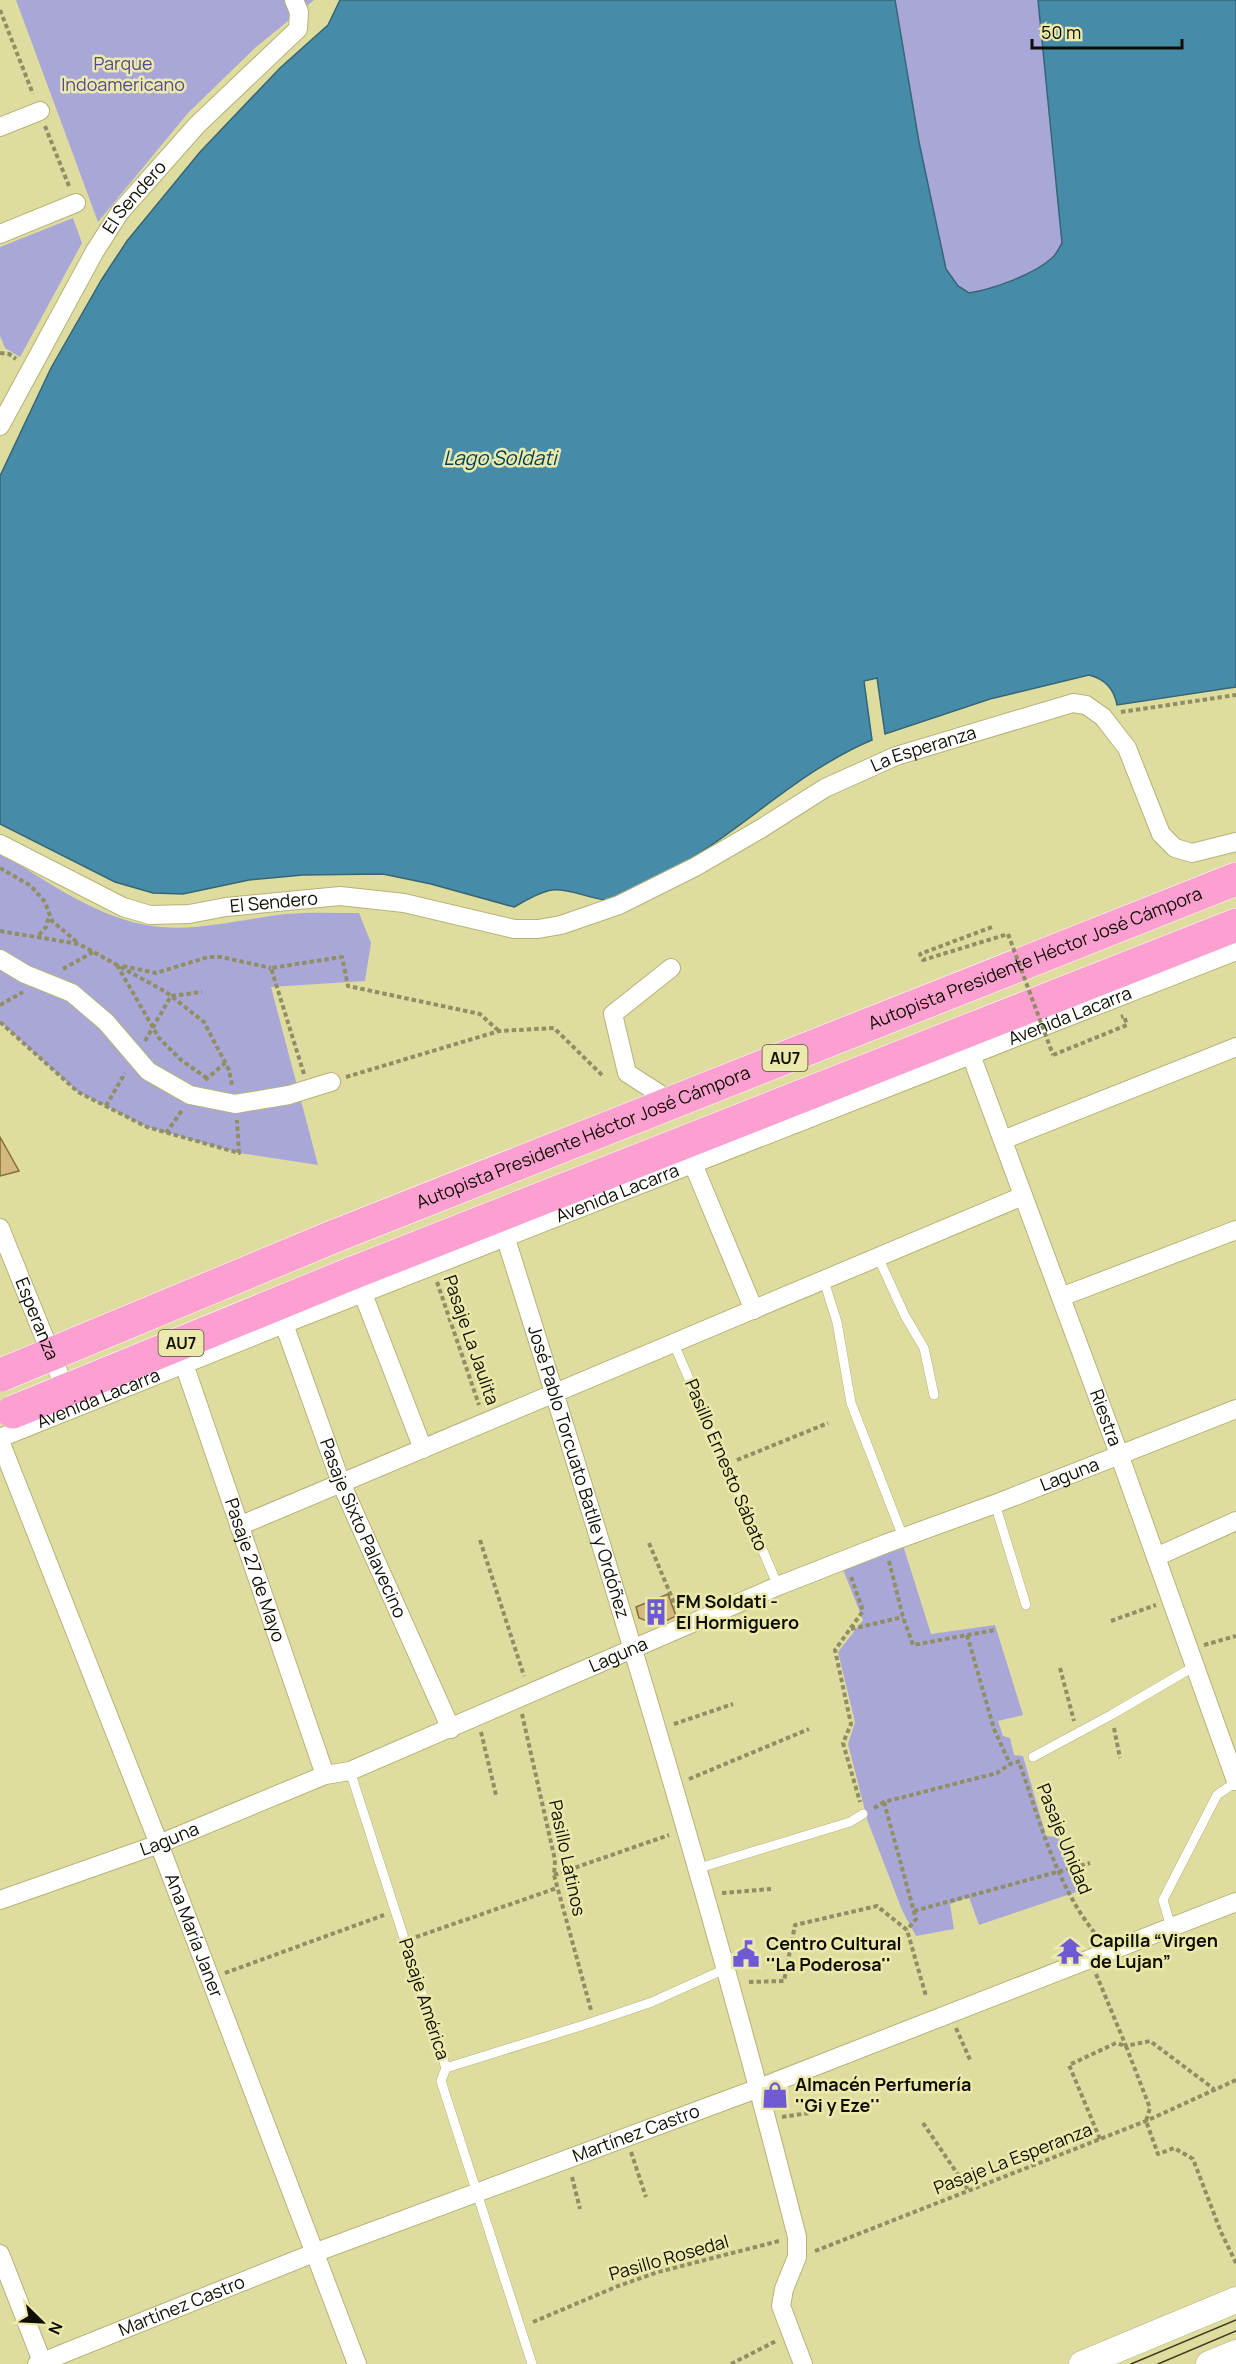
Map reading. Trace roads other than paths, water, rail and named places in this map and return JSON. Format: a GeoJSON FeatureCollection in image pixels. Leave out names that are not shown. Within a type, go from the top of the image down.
{"type":"FeatureCollection","features":[{"type":"Feature","properties":{"kind":"highway","name":"Autopista Presidente Héctor José Cámpora"},"geometry":{"type":"LineString","coordinates":[[0,1376],[335,1236],[1236,879]]}},
{"type":"Feature","properties":{"kind":"highway","name":"AU7"},"geometry":{"type":"LineString","coordinates":[[0,1417],[356,1284],[1236,925]]}},
{"type":"Feature","properties":{"kind":"main road"},"geometry":{"type":"LineString","coordinates":[[1082,2364],[1236,2300]]}},
{"type":"Feature","properties":{"kind":"main road"},"geometry":{"type":"LineString","coordinates":[[1209,2364],[1236,2353]]}},
{"type":"Feature","properties":{"kind":"street","name":"El Sendero"},"geometry":{"type":"LineString","coordinates":[[0,426],[95,251],[120,212],[197,125],[298,29],[299,12],[294,0]]}},
{"type":"Feature","properties":{"kind":"street"},"geometry":{"type":"LineString","coordinates":[[0,128],[40,111]]}},
{"type":"Feature","properties":{"kind":"street"},"geometry":{"type":"LineString","coordinates":[[0,234],[76,203]]}},
{"type":"Feature","properties":{"kind":"street","name":"La Esperanza"},"geometry":{"type":"LineString","coordinates":[[561,925],[619,904],[694,867],[825,788],[896,756],[1073,703],[1086,705],[1104,717],[1127,748],[1161,834],[1175,848],[1192,853],[1236,842]]}},
{"type":"Feature","properties":{"kind":"street","name":"El Sendero"},"geometry":{"type":"LineString","coordinates":[[0,844],[106,899],[150,915],[170,916],[226,906],[340,896],[405,903],[514,930],[561,925]]}},
{"type":"Feature","properties":{"kind":"street","name":"Avenida Lacarra"},"geometry":{"type":"LineString","coordinates":[[0,1440],[284,1324],[356,1284],[432,1267],[506,1239],[1236,951]]}},
{"type":"Feature","properties":{"kind":"street"},"geometry":{"type":"LineString","coordinates":[[0,959],[25,974],[72,993],[106,1022],[148,1071],[190,1095],[234,1099],[308,1090],[331,1082]]}},
{"type":"Feature","properties":{"kind":"street"},"geometry":{"type":"LineString","coordinates":[[671,968],[613,1014],[627,1073],[672,1102]]}},
{"type":"Feature","properties":{"kind":"street"},"geometry":{"type":"LineString","coordinates":[[1003,1140],[1236,1047]]}},
{"type":"Feature","properties":{"kind":"street","name":"Riestra"},"geometry":{"type":"LineString","coordinates":[[971,1055],[1119,1454],[1236,1781]]}},
{"type":"Feature","properties":{"kind":"street"},"geometry":{"type":"LineString","coordinates":[[693,1164],[754,1310]]}},
{"type":"Feature","properties":{"kind":"street"},"geometry":{"type":"LineString","coordinates":[[239,1526],[1023,1196]]}},
{"type":"Feature","properties":{"kind":"street","name":"Esperanza"},"geometry":{"type":"LineString","coordinates":[[0,1228],[73,1409]]}},
{"type":"Feature","properties":{"kind":"street"},"geometry":{"type":"LineString","coordinates":[[1061,1297],[1236,1230]]}},
{"type":"Feature","properties":{"kind":"street","name":"José Pablo Torcuato Batlle y Ordóñez"},"geometry":{"type":"LineString","coordinates":[[506,1239],[633,1650],[759,2088],[797,2237],[797,2257],[784,2289],[781,2306],[803,2364]]}},
{"type":"Feature","properties":{"kind":"street"},"geometry":{"type":"LineString","coordinates":[[356,1284],[423,1449]]}},
{"type":"Feature","properties":{"kind":"street","name":"Pasaje Sixto Palavecino"},"geometry":{"type":"LineString","coordinates":[[284,1324],[341,1483],[451,1729]]}},
{"type":"Feature","properties":{"kind":"street","name":"Pasaje 27 de Mayo"},"geometry":{"type":"LineString","coordinates":[[184,1364],[325,1775]]}},
{"type":"Feature","properties":{"kind":"street","name":"Laguna"},"geometry":{"type":"LineString","coordinates":[[0,1900],[159,1844],[325,1775],[350,1771],[778,1586],[1236,1409]]}},
{"type":"Feature","properties":{"kind":"street","name":"Ana María Janer"},"geometry":{"type":"LineString","coordinates":[[0,1440],[159,1844],[357,2364]]}},
{"type":"Feature","properties":{"kind":"street"},"geometry":{"type":"LineString","coordinates":[[1156,1557],[1236,1521]]}},
{"type":"Feature","properties":{"kind":"street","name":"Martínez Castro"},"geometry":{"type":"LineString","coordinates":[[41,2363],[314,2253],[759,2088],[1236,1902]]}},
{"type":"Feature","properties":{"kind":"street"},"geometry":{"type":"LineString","coordinates":[[0,2254],[41,2363]]}},
{"type":"Feature","properties":{"kind":"lane"},"geometry":{"type":"LineString","coordinates":[[879,1257],[905,1316],[924,1348],[934,1395]]}},
{"type":"Feature","properties":{"kind":"lane"},"geometry":{"type":"LineString","coordinates":[[824,1281],[837,1322],[851,1404],[903,1537]]}},
{"type":"Feature","properties":{"kind":"lane","name":"Pasillo Ernesto Sábato"},"geometry":{"type":"LineString","coordinates":[[674,1344],[778,1586]]}},
{"type":"Feature","properties":{"kind":"lane"},"geometry":{"type":"LineString","coordinates":[[995,1504],[1026,1605]]}},
{"type":"Feature","properties":{"kind":"lane"},"geometry":{"type":"LineString","coordinates":[[1033,1757],[1111,1715],[1192,1658]]}},
{"type":"Feature","properties":{"kind":"lane","name":"Pasaje América"},"geometry":{"type":"LineString","coordinates":[[350,1771],[446,2068],[441,2081],[532,2364]]}},
{"type":"Feature","properties":{"kind":"lane"},"geometry":{"type":"LineString","coordinates":[[1171,1928],[1163,1900],[1217,1794],[1236,1781]]}},
{"type":"Feature","properties":{"kind":"lane"},"geometry":{"type":"LineString","coordinates":[[696,1869],[850,1822],[863,1814]]}},
{"type":"Feature","properties":{"kind":"lane"},"geometry":{"type":"LineString","coordinates":[[446,2068],[652,2002],[725,1968]]}},
{"type":"Feature","properties":{"kind":"water","name":"Lago Soldati"},"geometry":{"type":"Polygon","coordinates":[[[340,0],[895,0],[919,142],[946,269],[958,286],[969,293],[1001,285],[1034,270],[1053,257],[1062,243],[1038,0],[1236,0],[1236,687],[1117,705],[1108,685],[1089,675],[990,699],[885,734],[877,678],[864,681],[872,740],[807,776],[686,862],[612,900],[569,891],[552,890],[514,907],[431,884],[383,874],[303,875],[249,880],[183,894],[153,893],[115,882],[0,824],[0,476],[51,368],[102,279],[127,241],[200,152],[280,68],[328,25],[340,0]]]}},
{"type":"Feature","properties":{"kind":"tram line"},"geometry":{"type":"LineString","coordinates":[[1131,2364],[1236,2320]]}},
{"type":"Feature","properties":{"kind":"tram line"},"geometry":{"type":"LineString","coordinates":[[1158,2364],[1236,2331]]}},
{"type":"Feature","properties":{"kind":"place","name":"FM Soldati - El Hormiguero"},"geometry":{"type":"Point","coordinates":[656,1612]}},
{"type":"Feature","properties":{"kind":"place","name":"Capilla “Virgen de Lujan”"},"geometry":{"type":"Point","coordinates":[1070,1951]}},
{"type":"Feature","properties":{"kind":"place","name":"Centro Cultural ''La Poderosa''"},"geometry":{"type":"Point","coordinates":[746,1954]}},
{"type":"Feature","properties":{"kind":"place","name":"Almacén Perfumería ''Gi y Eze''"},"geometry":{"type":"Point","coordinates":[775,2095]}},
{"type":"Feature","properties":{"kind":"park label","name":"Parque Indoamericano"},"geometry":{"type":"Point","coordinates":[123,74]}}]}
